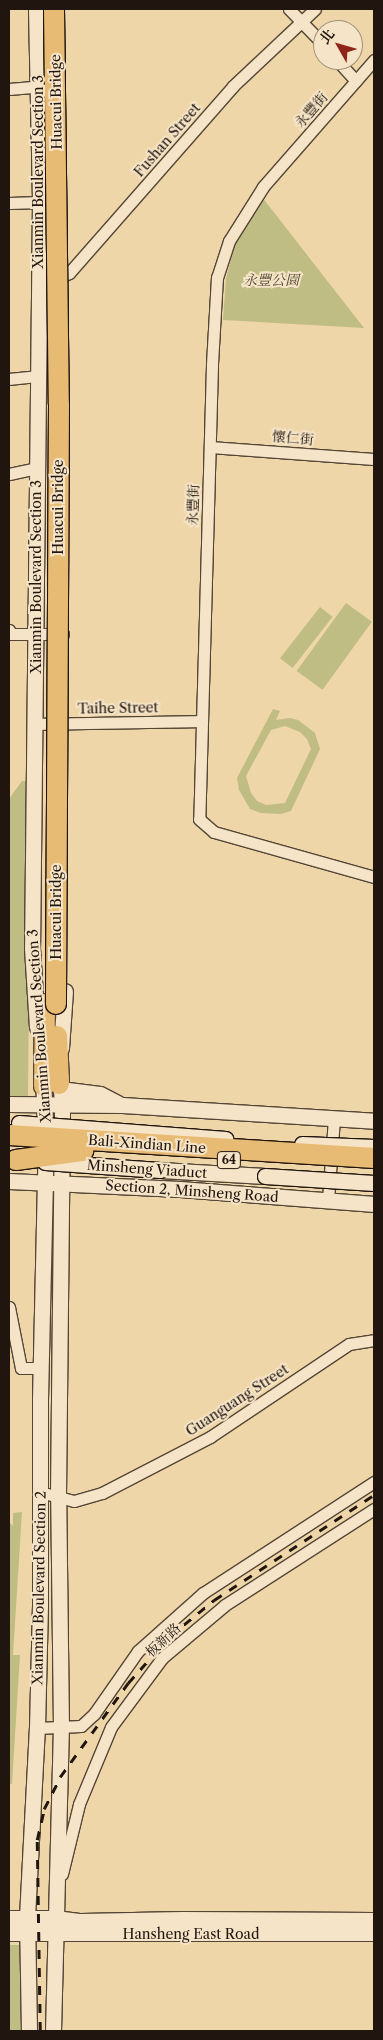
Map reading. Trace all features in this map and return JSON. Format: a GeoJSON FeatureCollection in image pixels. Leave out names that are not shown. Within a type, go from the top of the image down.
{"type":"FeatureCollection","features":[{"type":"Feature","properties":{"kind":"highway","name":"Huacui Bridge"},"geometry":{"type":"LineString","coordinates":[[43,9],[51,1004]]}},
{"type":"Feature","properties":{"kind":"highway","name":"Huacui Bridge"},"geometry":{"type":"LineString","coordinates":[[51,1004],[59,394],[54,9]]}},
{"type":"Feature","properties":{"kind":"highway"},"geometry":{"type":"LineString","coordinates":[[51,1004],[52,1091]]}},
{"type":"Feature","properties":{"kind":"highway","name":"Bali-Xindian Line"},"geometry":{"type":"LineString","coordinates":[[12,1127],[86,1146],[374,1169]]}},
{"type":"Feature","properties":{"kind":"highway","name":"Bali-Xindian Line"},"geometry":{"type":"LineString","coordinates":[[11,1156],[86,1146],[374,1158]]}},
{"type":"Feature","properties":{"kind":"main road","name":"Xianmin Boulevard Section 3"},"geometry":{"type":"LineString","coordinates":[[36,9],[40,202],[36,376],[36,635],[32,948],[34,1004],[52,1091],[62,1106],[53,1144]]}},
{"type":"Feature","properties":{"kind":"main road","name":"Xianmin Boulevard Section 3"},"geometry":{"type":"LineString","coordinates":[[53,1144],[52,1091],[66,938],[66,276],[63,9]]}},
{"type":"Feature","properties":{"kind":"main road"},"geometry":{"type":"LineString","coordinates":[[9,1104],[52,1091],[100,1094],[122,1105]]}},
{"type":"Feature","properties":{"kind":"main road"},"geometry":{"type":"LineString","coordinates":[[62,1106],[122,1105],[374,1121]]}},
{"type":"Feature","properties":{"kind":"main road"},"geometry":{"type":"LineString","coordinates":[[12,1127],[374,1148]]}},
{"type":"Feature","properties":{"kind":"main road","name":"Xianmin Boulevard Section 2"},"geometry":{"type":"LineString","coordinates":[[29,2031],[27,1917],[37,1728],[40,1368],[45,1183],[53,1144]]}},
{"type":"Feature","properties":{"kind":"main road","name":"Xianmin Boulevard Section 2"},"geometry":{"type":"LineString","coordinates":[[53,1144],[62,1184],[58,1495],[61,1727],[53,2031]]}},
{"type":"Feature","properties":{"kind":"main road","name":"Minsheng Viaduct"},"geometry":{"type":"LineString","coordinates":[[11,1156],[374,1183]]}},
{"type":"Feature","properties":{"kind":"main road","name":"Section 2, Minsheng Road"},"geometry":{"type":"LineString","coordinates":[[9,1181],[180,1189],[374,1204]]}},
{"type":"Feature","properties":{"kind":"main road"},"geometry":{"type":"LineString","coordinates":[[9,1918],[56,1918],[81,1921],[204,1918],[374,1920]]}},
{"type":"Feature","properties":{"kind":"main road","name":"Hansheng East Road"},"geometry":{"type":"LineString","coordinates":[[9,1933],[374,1933]]}},
{"type":"Feature","properties":{"kind":"street"},"geometry":{"type":"LineString","coordinates":[[289,9],[313,33]]}},
{"type":"Feature","properties":{"kind":"street","name":"Fushan Street"},"geometry":{"type":"LineString","coordinates":[[66,276],[233,86],[315,9]]}},
{"type":"Feature","properties":{"kind":"street","name":"永豐街"},"geometry":{"type":"LineString","coordinates":[[374,60],[263,187],[229,241],[217,277],[214,308],[199,819],[214,832],[374,877]]}},
{"type":"Feature","properties":{"kind":"street"},"geometry":{"type":"LineString","coordinates":[[346,70],[356,81]]}},
{"type":"Feature","properties":{"kind":"street"},"geometry":{"type":"LineString","coordinates":[[9,88],[39,88],[63,79]]}},
{"type":"Feature","properties":{"kind":"street"},"geometry":{"type":"LineString","coordinates":[[9,203],[40,202]]}},
{"type":"Feature","properties":{"kind":"street"},"geometry":{"type":"LineString","coordinates":[[39,285],[66,276]]}},
{"type":"Feature","properties":{"kind":"street"},"geometry":{"type":"LineString","coordinates":[[9,379],[36,376]]}},
{"type":"Feature","properties":{"kind":"street","name":"懷仁街"},"geometry":{"type":"LineString","coordinates":[[210,447],[374,459]]}},
{"type":"Feature","properties":{"kind":"street"},"geometry":{"type":"LineString","coordinates":[[9,474],[37,468]]}},
{"type":"Feature","properties":{"kind":"street"},"geometry":{"type":"LineString","coordinates":[[9,630],[11,634],[67,634]]}},
{"type":"Feature","properties":{"kind":"street","name":"Taihe Street"},"geometry":{"type":"LineString","coordinates":[[35,724],[201,721]]}},
{"type":"Feature","properties":{"kind":"street"},"geometry":{"type":"LineString","coordinates":[[328,1200],[334,1119]]}},
{"type":"Feature","properties":{"kind":"street"},"geometry":{"type":"LineString","coordinates":[[9,1307],[22,1368],[40,1368]]}},
{"type":"Feature","properties":{"kind":"street","name":"Guanguang Street"},"geometry":{"type":"LineString","coordinates":[[40,1492],[74,1500],[102,1493],[210,1437],[349,1344],[374,1340]]}},
{"type":"Feature","properties":{"kind":"street","name":"板新路"},"geometry":{"type":"LineString","coordinates":[[37,1728],[81,1726],[94,1714],[138,1651],[203,1593],[374,1482]]}},
{"type":"Feature","properties":{"kind":"street","name":"板新路"},"geometry":{"type":"LineString","coordinates":[[56,1895],[79,1804],[111,1727],[162,1658],[225,1605],[374,1509]]}},
{"type":"Feature","properties":{"kind":"green space","name":"永豐公園"},"geometry":{"type":"Polygon","coordinates":[[[262,197],[364,328],[223,320],[226,279],[235,244],[245,219],[262,197]]]}},
{"type":"Feature","properties":{"kind":"green space"},"geometry":{"type":"Polygon","coordinates":[[[346,603],[372,622],[323,690],[297,671],[346,603]]]}},
{"type":"Feature","properties":{"kind":"green space"},"geometry":{"type":"Polygon","coordinates":[[[320,607],[333,617],[293,668],[280,658],[320,607]]]}},
{"type":"Feature","properties":{"kind":"green space"},"geometry":{"type":"Polygon","coordinates":[[[273,709],[280,711],[276,720],[290,718],[298,720],[315,733],[320,749],[291,811],[281,814],[261,813],[250,809],[239,790],[237,778],[273,709]],[[285,726],[271,730],[246,776],[251,793],[257,801],[266,805],[285,803],[311,749],[307,739],[300,732],[285,726]]]}},
{"type":"Feature","properties":{"kind":"green space"},"geometry":{"type":"Polygon","coordinates":[[[22,781],[31,781],[28,1097],[9,1096],[9,799],[22,781]]]}},
{"type":"Feature","properties":{"kind":"green space"},"geometry":{"type":"Polygon","coordinates":[[[22,1512],[13,1655],[20,1655],[12,1784],[9,1784],[9,1522],[13,1526],[13,1513],[22,1512]]]}},
{"type":"Feature","properties":{"kind":"green space"},"geometry":{"type":"Polygon","coordinates":[[[9,1945],[23,1945],[21,2031],[9,2031],[9,1945]]]}},
{"type":"Feature","properties":{"kind":"railway"},"geometry":{"type":"LineString","coordinates":[[40,2031],[37,1840],[44,1809],[60,1777],[128,1683],[170,1636],[214,1600],[374,1495]]}}]}
